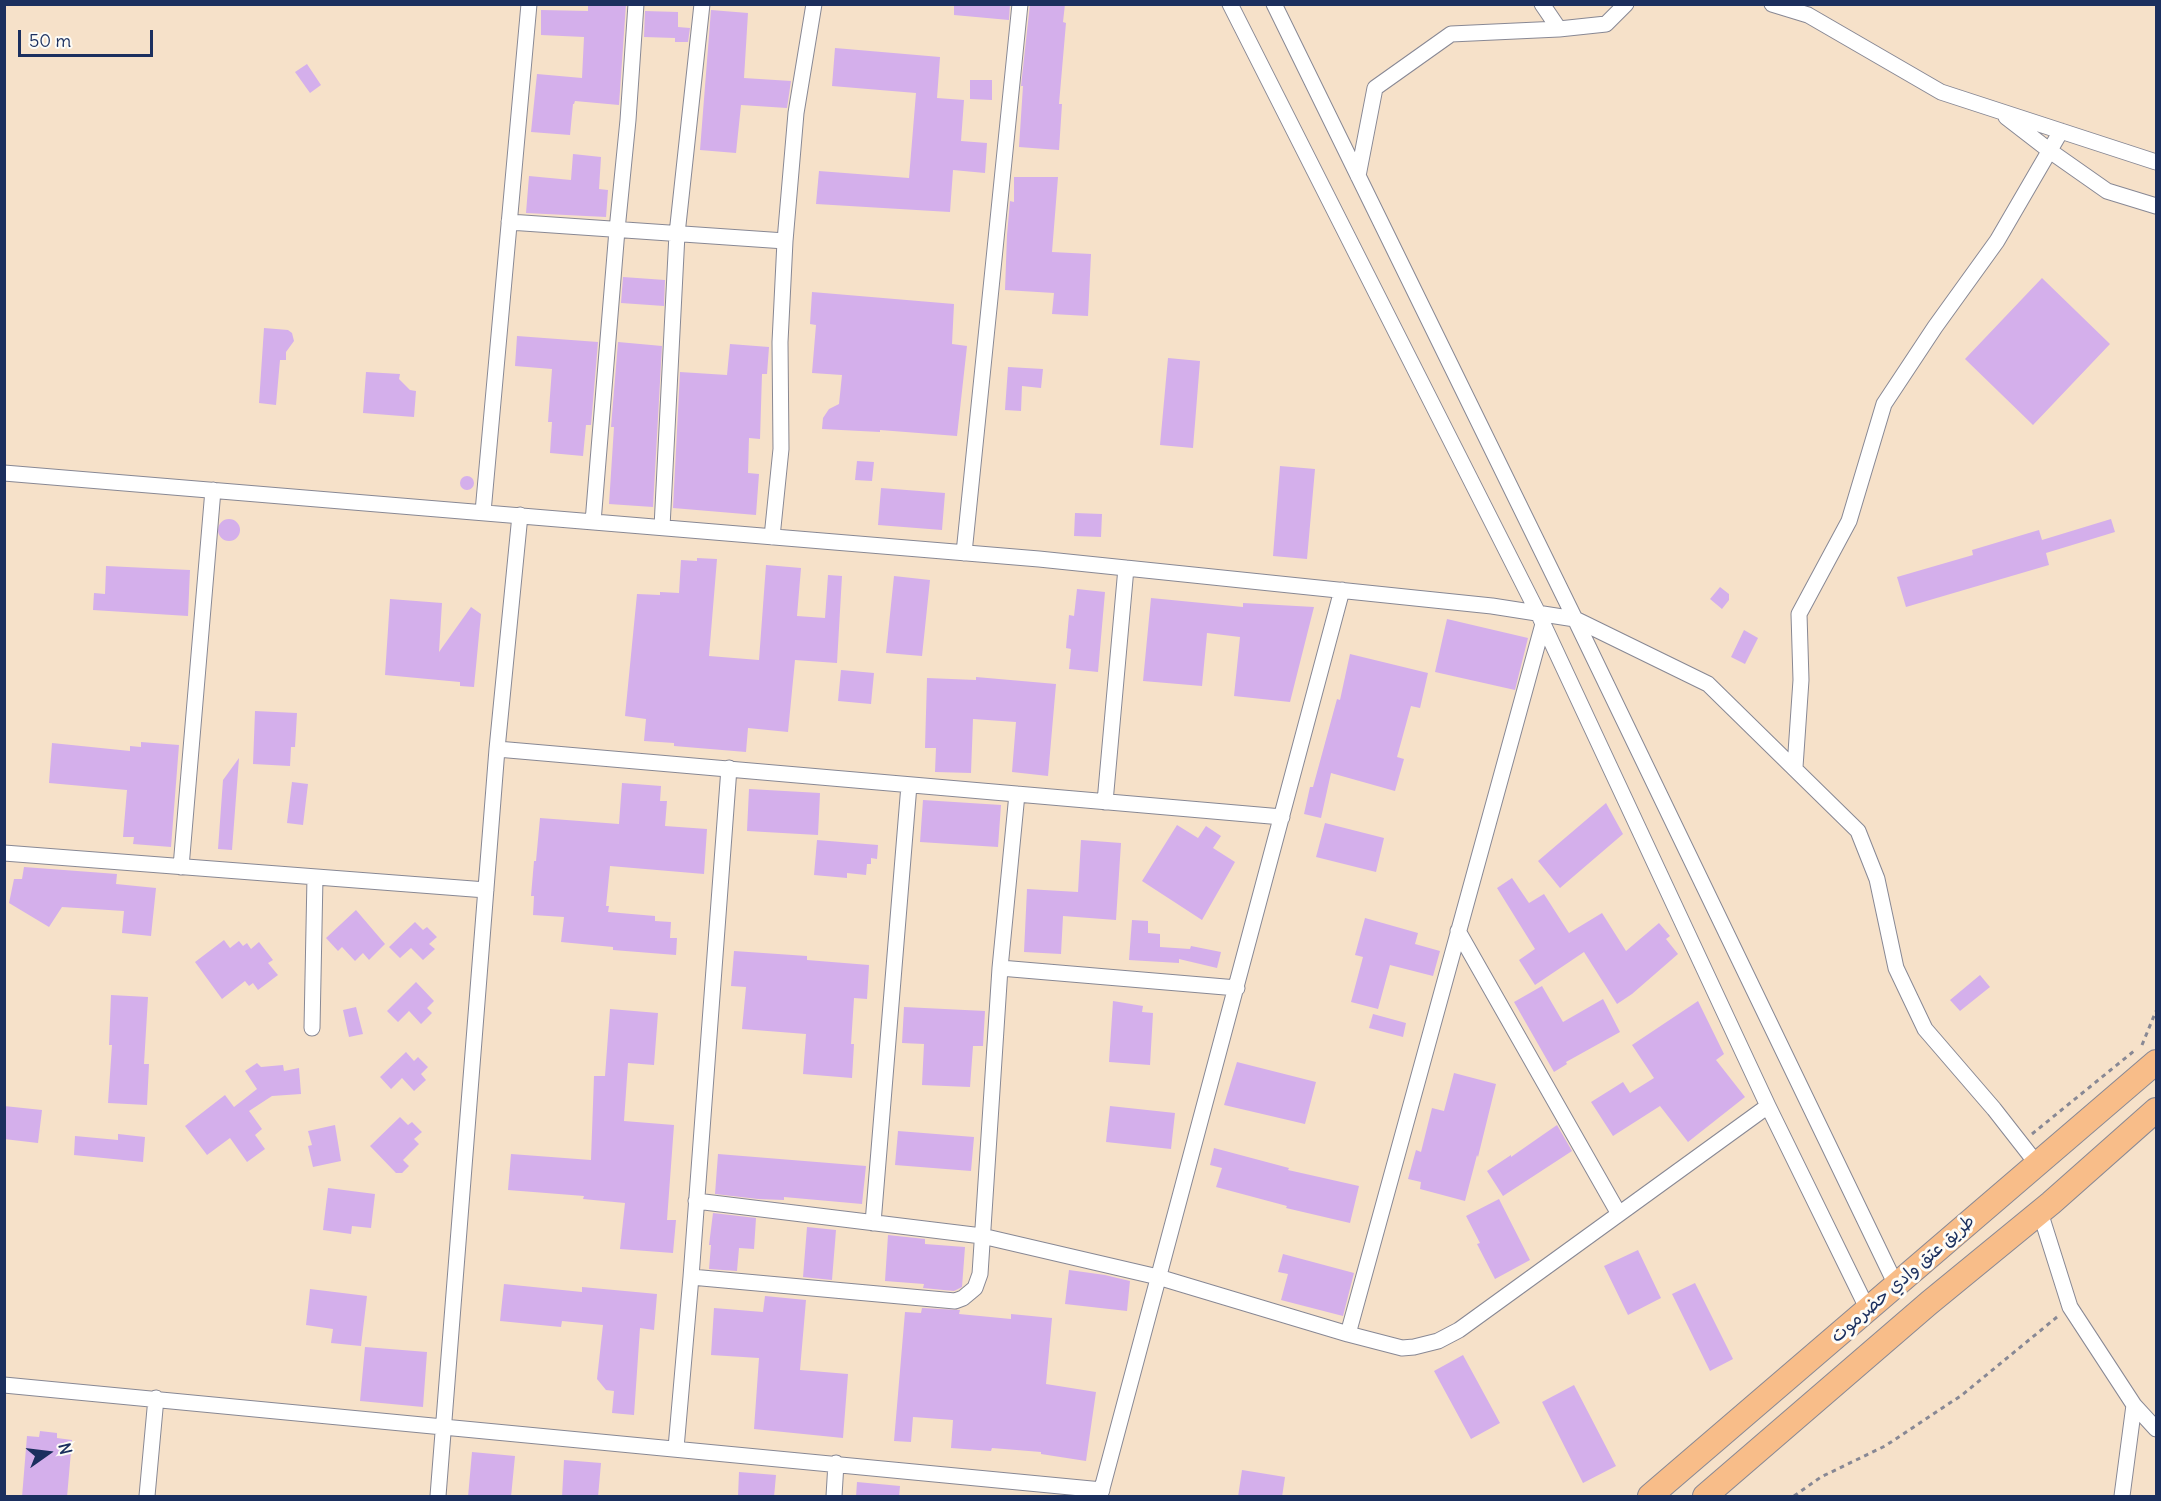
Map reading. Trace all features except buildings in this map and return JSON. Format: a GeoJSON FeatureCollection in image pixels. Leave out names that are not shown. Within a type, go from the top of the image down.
{"type":"FeatureCollection","features":[{"type":"Feature","properties":{"kind":"main road","name":"طريق عتق وادي حضرموت"},"geometry":{"type":"LineString","coordinates":[[1650,1497],[2157,1062]]}},
{"type":"Feature","properties":{"kind":"main road","name":"طريق عتق وادي حضرموت"},"geometry":{"type":"LineString","coordinates":[[1705,1497],[2157,1110]]}},
{"type":"Feature","properties":{"kind":"main road"},"geometry":{"type":"LineString","coordinates":[[2006,1191],[2013,1192],[2024,1201],[2029,1215],[2040,1212],[2043,1200],[2031,1189],[2031,1169]]}},
{"type":"Feature","properties":{"kind":"street"},"geometry":{"type":"LineString","coordinates":[[483,512],[529,4]]}},
{"type":"Feature","properties":{"kind":"street"},"geometry":{"type":"LineString","coordinates":[[593,522],[636,4]]}},
{"type":"Feature","properties":{"kind":"street"},"geometry":{"type":"LineString","coordinates":[[662,527],[676,234],[702,4]]}},
{"type":"Feature","properties":{"kind":"street"},"geometry":{"type":"LineString","coordinates":[[772,537],[781,448],[780,342],[785,242],[796,113],[814,4]]}},
{"type":"Feature","properties":{"kind":"street"},"geometry":{"type":"LineString","coordinates":[[964,553],[1020,4]]}},
{"type":"Feature","properties":{"kind":"street"},"geometry":{"type":"LineString","coordinates":[[1230,4],[1540,619],[1768,1106],[1868,1310]]}},
{"type":"Feature","properties":{"kind":"street"},"geometry":{"type":"LineString","coordinates":[[1274,4],[1575,619],[1896,1285]]}},
{"type":"Feature","properties":{"kind":"street"},"geometry":{"type":"LineString","coordinates":[[1542,4],[1559,29]]}},
{"type":"Feature","properties":{"kind":"street"},"geometry":{"type":"LineString","coordinates":[[1358,176],[1375,88],[1451,34],[1559,29],[1606,24],[1626,4]]}},
{"type":"Feature","properties":{"kind":"street"},"geometry":{"type":"LineString","coordinates":[[1772,4],[1808,15],[1941,92],[2157,162]]}},
{"type":"Feature","properties":{"kind":"street"},"geometry":{"type":"LineString","coordinates":[[1998,110],[2050,151],[2107,191],[2157,206]]}},
{"type":"Feature","properties":{"kind":"street"},"geometry":{"type":"LineString","coordinates":[[1795,767],[1801,680],[1799,614],[1850,521],[1884,404],[1935,327],[1997,241],[2061,131]]}},
{"type":"Feature","properties":{"kind":"street"},"geometry":{"type":"LineString","coordinates":[[509,222],[785,242]]}},
{"type":"Feature","properties":{"kind":"street"},"geometry":{"type":"LineString","coordinates":[[4,473],[1126,568],[1492,606],[1540,619],[1575,619],[1708,684],[1858,831],[1877,879],[1896,968],[1925,1029],[2021,1143],[2031,1169]]}},
{"type":"Feature","properties":{"kind":"street"},"geometry":{"type":"LineString","coordinates":[[181,867],[213,490]]}},
{"type":"Feature","properties":{"kind":"street"},"geometry":{"type":"LineString","coordinates":[[438,1497],[497,749],[520,515]]}},
{"type":"Feature","properties":{"kind":"street"},"geometry":{"type":"LineString","coordinates":[[1105,802],[1126,568]]}},
{"type":"Feature","properties":{"kind":"street"},"geometry":{"type":"LineString","coordinates":[[4,1385],[676,1448],[1101,1493],[1342,590]]}},
{"type":"Feature","properties":{"kind":"street"},"geometry":{"type":"LineString","coordinates":[[1348,1334],[1540,619]]}},
{"type":"Feature","properties":{"kind":"street"},"geometry":{"type":"LineString","coordinates":[[497,749],[1282,817]]}},
{"type":"Feature","properties":{"kind":"street"},"geometry":{"type":"LineString","coordinates":[[676,1448],[692,1277],[729,768]]}},
{"type":"Feature","properties":{"kind":"street"},"geometry":{"type":"LineString","coordinates":[[873,1223],[909,785]]}},
{"type":"Feature","properties":{"kind":"street"},"geometry":{"type":"LineString","coordinates":[[692,1277],[955,1301],[970,1293],[978,1281],[1000,968],[1017,794]]}},
{"type":"Feature","properties":{"kind":"street"},"geometry":{"type":"LineString","coordinates":[[4,853],[486,890]]}},
{"type":"Feature","properties":{"kind":"street"},"geometry":{"type":"LineString","coordinates":[[312,1028],[315,877]]}},
{"type":"Feature","properties":{"kind":"street"},"geometry":{"type":"LineString","coordinates":[[1458,931],[1619,1214]]}},
{"type":"Feature","properties":{"kind":"street"},"geometry":{"type":"LineString","coordinates":[[1000,968],[1237,988]]}},
{"type":"Feature","properties":{"kind":"street"},"geometry":{"type":"LineString","coordinates":[[696,1201],[982,1236],[1158,1277],[1402,1348],[1427,1345],[1459,1330],[1768,1106]]}},
{"type":"Feature","properties":{"kind":"street"},"geometry":{"type":"LineString","coordinates":[[2040,1212],[2070,1307],[2134,1405],[2157,1429]]}},
{"type":"Feature","properties":{"kind":"street"},"geometry":{"type":"LineString","coordinates":[[147,1497],[156,1398]]}},
{"type":"Feature","properties":{"kind":"street"},"geometry":{"type":"LineString","coordinates":[[2122,1497],[2134,1405]]}},
{"type":"Feature","properties":{"kind":"street"},"geometry":{"type":"LineString","coordinates":[[834,1497],[836,1464]]}},
{"type":"Feature","properties":{"kind":"path"},"geometry":{"type":"LineString","coordinates":[[2021,1143],[2144,1043],[2157,1011]]}},
{"type":"Feature","properties":{"kind":"path"},"geometry":{"type":"LineString","coordinates":[[1794,1497],[1821,1477],[1886,1446],[1962,1395],[2070,1307]]}}]}
